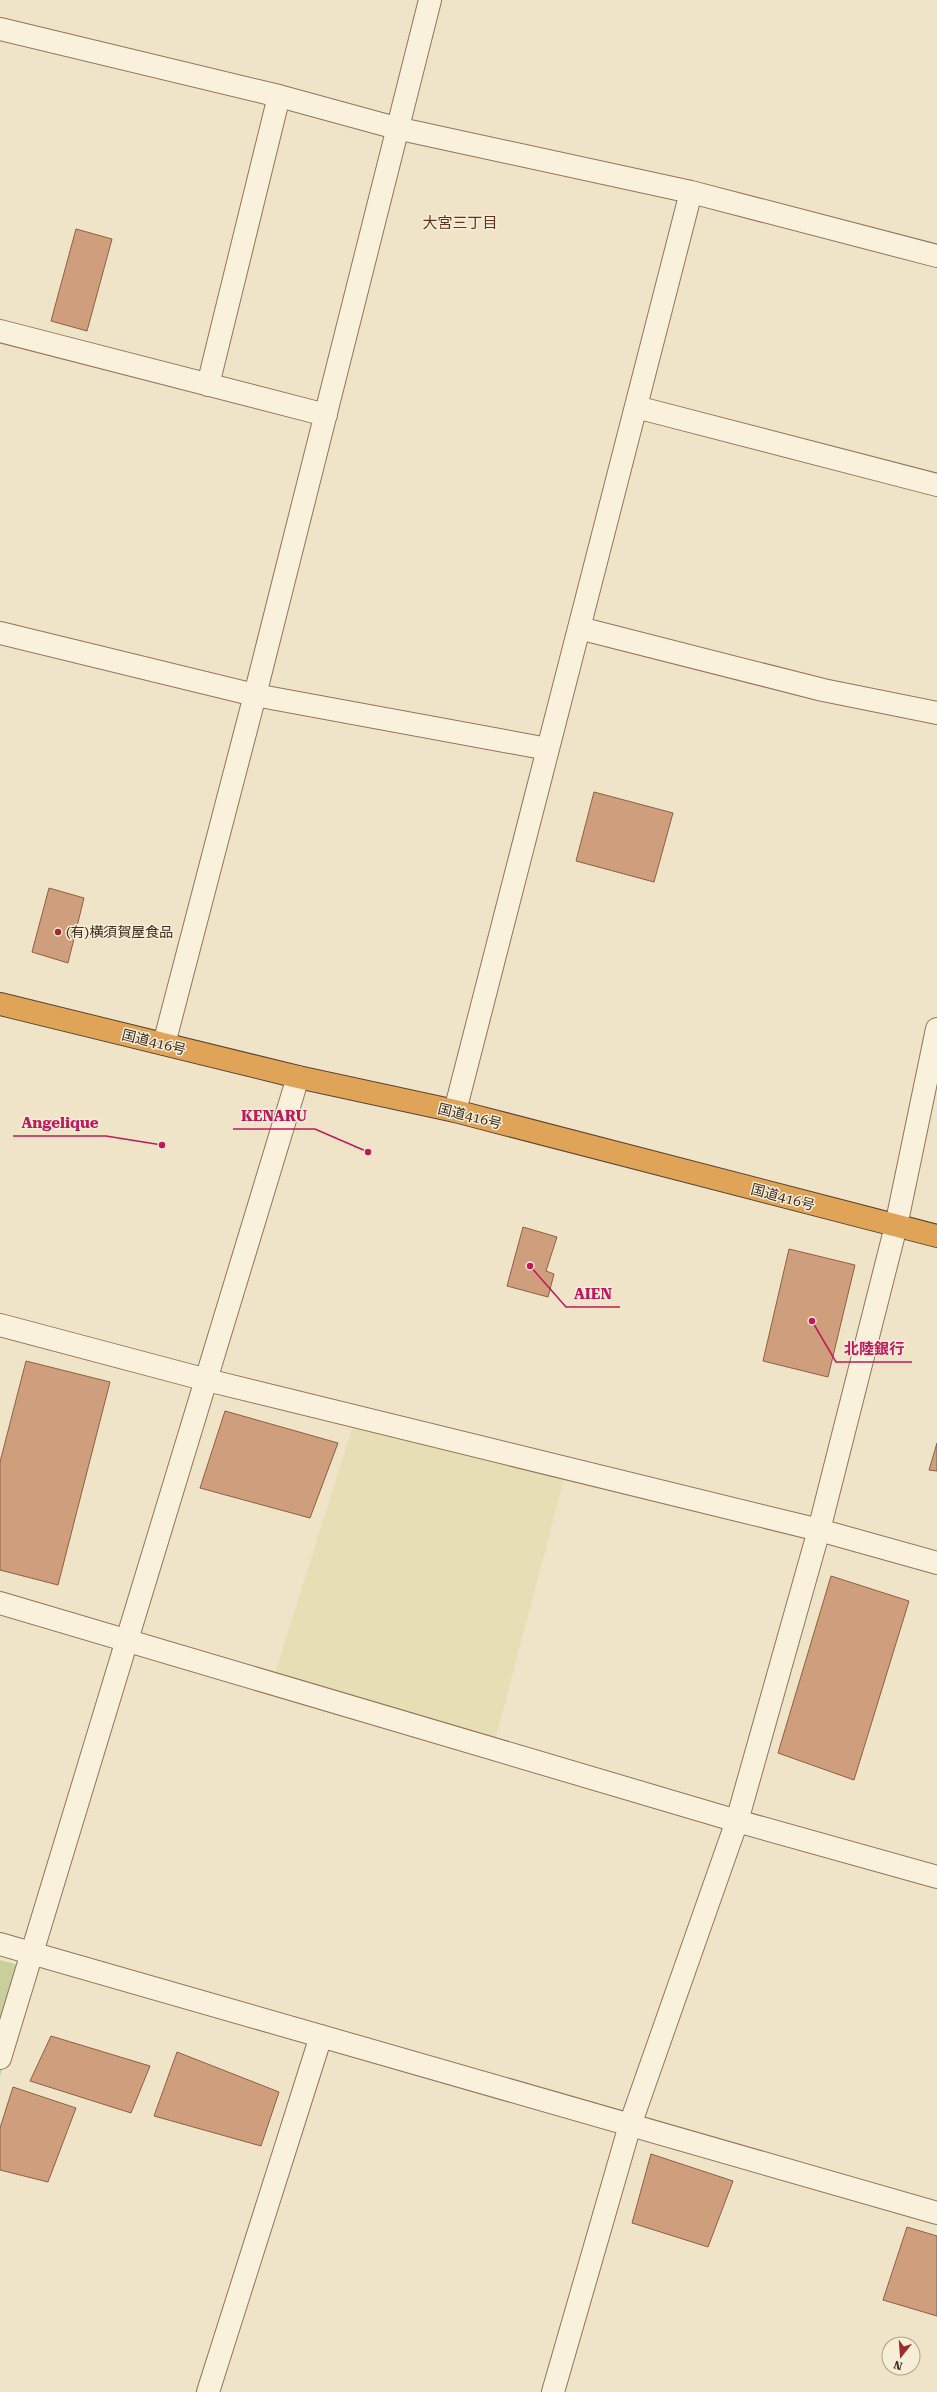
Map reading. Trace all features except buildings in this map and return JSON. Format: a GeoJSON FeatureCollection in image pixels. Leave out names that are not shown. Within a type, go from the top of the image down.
{"type":"FeatureCollection","features":[{"type":"Feature","properties":{"kind":"highway","name":"国道416号"},"geometry":{"type":"LineString","coordinates":[[0,1004],[298,1077],[455,1111],[937,1236]]}},
{"type":"Feature","properties":{"kind":"street"},"geometry":{"type":"LineString","coordinates":[[164,1044],[255,695],[326,415],[396,128],[430,0]]}},
{"type":"Feature","properties":{"kind":"street"},"geometry":{"type":"LineString","coordinates":[[0,29],[279,96],[396,128],[690,192],[937,256]]}},
{"type":"Feature","properties":{"kind":"street"},"geometry":{"type":"LineString","coordinates":[[208,385],[279,96]]}},
{"type":"Feature","properties":{"kind":"street"},"geometry":{"type":"LineString","coordinates":[[455,1111],[690,192]]}},
{"type":"Feature","properties":{"kind":"street"},"geometry":{"type":"LineString","coordinates":[[0,331],[326,415]]}},
{"type":"Feature","properties":{"kind":"street"},"geometry":{"type":"LineString","coordinates":[[636,407],[937,485]]}},
{"type":"Feature","properties":{"kind":"street"},"geometry":{"type":"LineString","coordinates":[[579,628],[824,690],[937,713]]}},
{"type":"Feature","properties":{"kind":"street"},"geometry":{"type":"LineString","coordinates":[[0,633],[255,695],[548,749]]}},
{"type":"Feature","properties":{"kind":"street"},"geometry":{"type":"LineString","coordinates":[[553,2392],[630,2125],[737,1821],[819,1530],[896,1226],[937,1029]]}},
{"type":"Feature","properties":{"kind":"street"},"geometry":{"type":"LineString","coordinates":[[0,2058],[298,1077]]}},
{"type":"Feature","properties":{"kind":"street"},"geometry":{"type":"LineString","coordinates":[[0,1325],[207,1380],[819,1530],[937,1563]]}},
{"type":"Feature","properties":{"kind":"street"},"geometry":{"type":"LineString","coordinates":[[0,1603],[737,1821],[937,1877]]}},
{"type":"Feature","properties":{"kind":"street"},"geometry":{"type":"LineString","coordinates":[[0,1944],[937,2213]]}},
{"type":"Feature","properties":{"kind":"street"},"geometry":{"type":"LineString","coordinates":[[208,2392],[321,2036]]}},
{"type":"Feature","properties":{"kind":"shaded area"},"geometry":{"type":"Polygon","coordinates":[[[356,1416],[567,1468],[493,1748],[272,1683],[356,1416]]]}},
{"type":"Feature","properties":{"kind":"green space"},"geometry":{"type":"Polygon","coordinates":[[[0,1960],[33,1969],[0,2076],[0,1960]]]}},
{"type":"Feature","properties":{"kind":"place","name":"(有)横須賀屋食品"},"geometry":{"type":"Point","coordinates":[58,932]}},
{"type":"Feature","properties":{"kind":"place","name":"Angelique"},"geometry":{"type":"Point","coordinates":[162,1145]}},
{"type":"Feature","properties":{"kind":"place","name":"KENARU"},"geometry":{"type":"Point","coordinates":[368,1152]}},
{"type":"Feature","properties":{"kind":"place","name":"AIEN"},"geometry":{"type":"Point","coordinates":[530,1266]}},
{"type":"Feature","properties":{"kind":"place","name":"北陸銀行"},"geometry":{"type":"Point","coordinates":[812,1321]}},
{"type":"Feature","properties":{"kind":"district","name":"大宮三丁目"},"geometry":{"type":"Point","coordinates":[460,223]}}]}
